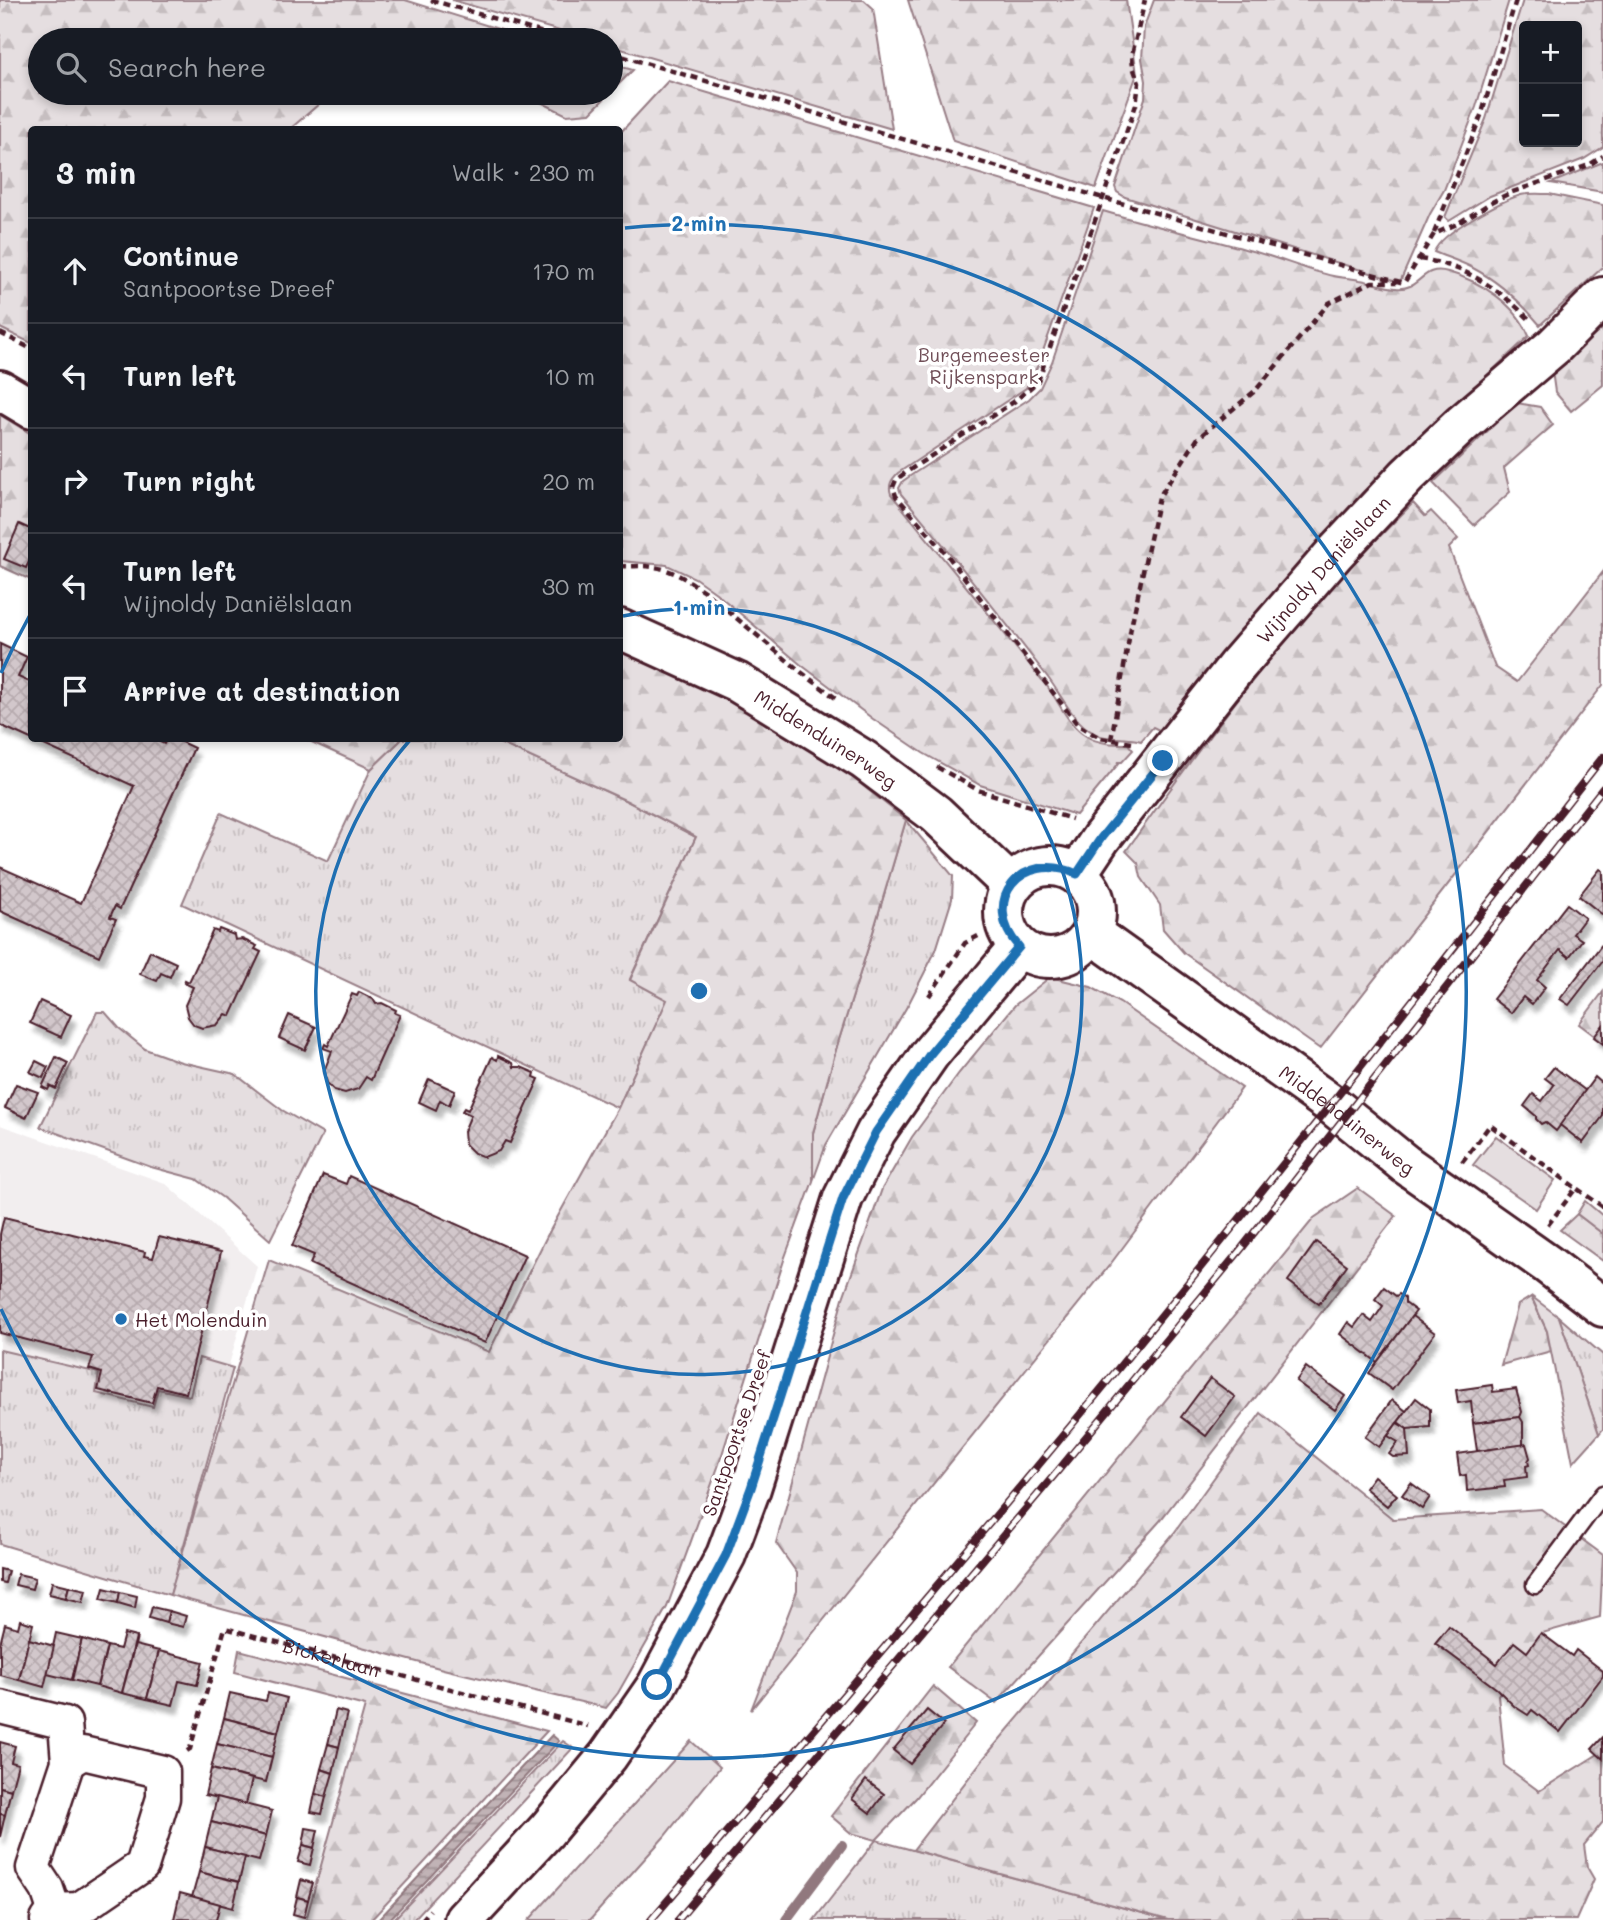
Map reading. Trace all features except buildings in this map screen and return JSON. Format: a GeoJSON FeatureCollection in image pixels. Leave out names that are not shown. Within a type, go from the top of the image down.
{"type":"FeatureCollection","features":[{"type":"Feature","properties":{"kind":"street","name":"Wijnoldy Daniëlslaan"},"geometry":{"type":"LineString","coordinates":[[1077,874],[1101,838],[1236,667],[1334,554],[1407,476],[1462,424],[1554,346],[1603,297]]}},
{"type":"Feature","properties":{"kind":"street"},"geometry":{"type":"LineString","coordinates":[[0,390],[28,407]]}},
{"type":"Feature","properties":{"kind":"street","name":"Middenduinerweg"},"geometry":{"type":"LineString","coordinates":[[623,630],[737,682],[864,760],[936,814],[1011,885]]}},
{"type":"Feature","properties":{"kind":"street"},"geometry":{"type":"LineString","coordinates":[[1042,866],[1060,866],[1077,874],[1088,886],[1095,900],[1096,917],[1091,933],[1083,945],[1071,954],[1045,959],[1033,956],[1012,935],[1005,896],[1011,885],[1025,872],[1042,866]]}},
{"type":"Feature","properties":{"kind":"street","name":"Middenduinerweg"},"geometry":{"type":"LineString","coordinates":[[1091,933],[1331,1104],[1405,1164],[1603,1307]]}},
{"type":"Feature","properties":{"kind":"street","name":"Santpoortse Dreef"},"geometry":{"type":"LineString","coordinates":[[448,1915],[547,1830],[608,1756],[657,1685],[726,1555],[751,1488],[843,1198],[876,1132],[1012,935]]}},
{"type":"Feature","properties":{"kind":"street"},"geometry":{"type":"LineString","coordinates":[[0,1707],[65,1723],[68,1762],[33,1868],[47,1889],[50,1915],[79,1909],[142,1866],[163,1798],[163,1772],[83,1753],[68,1762]]}},
{"type":"Feature","properties":{"kind":"lane"},"geometry":{"type":"LineString","coordinates":[[1535,1585],[1603,1494]]}},
{"type":"Feature","properties":{"kind":"path"},"geometry":{"type":"LineString","coordinates":[[430,0],[526,28]]}},
{"type":"Feature","properties":{"kind":"path"},"geometry":{"type":"LineString","coordinates":[[1143,745],[1100,738],[1078,725],[944,551],[896,496],[893,488],[905,473],[1015,401],[1038,381],[1136,105],[1139,83],[1132,55],[1146,0]]}},
{"type":"Feature","properties":{"kind":"path"},"geometry":{"type":"LineString","coordinates":[[1405,283],[1434,234],[1482,113],[1516,0]]}},
{"type":"Feature","properties":{"kind":"path"},"geometry":{"type":"LineString","coordinates":[[623,57],[1102,198],[1405,283]]}},
{"type":"Feature","properties":{"kind":"path"},"geometry":{"type":"LineString","coordinates":[[1434,234],[1457,224],[1490,203],[1530,185],[1589,165],[1603,156]]}},
{"type":"Feature","properties":{"kind":"path"},"geometry":{"type":"LineString","coordinates":[[1419,259],[1439,262],[1472,274],[1491,286],[1554,346]]}},
{"type":"Feature","properties":{"kind":"path"},"geometry":{"type":"LineString","coordinates":[[1111,740],[1131,627],[1159,497],[1198,438],[1255,391],[1329,303],[1372,282],[1405,283]]}},
{"type":"Feature","properties":{"kind":"path"},"geometry":{"type":"LineString","coordinates":[[0,334],[28,347]]}},
{"type":"Feature","properties":{"kind":"path"},"geometry":{"type":"LineString","coordinates":[[623,566],[651,566],[687,579],[839,700]]}},
{"type":"Feature","properties":{"kind":"path"},"geometry":{"type":"LineString","coordinates":[[932,764],[978,790],[1076,820]]}},
{"type":"Feature","properties":{"kind":"path"},"geometry":{"type":"LineString","coordinates":[[929,996],[965,943],[1012,935]]}},
{"type":"Feature","properties":{"kind":"path"},"geometry":{"type":"LineString","coordinates":[[1456,1170],[1490,1125],[1603,1207]]}},
{"type":"Feature","properties":{"kind":"path"},"geometry":{"type":"LineString","coordinates":[[1542,1233],[1576,1188]]}},
{"type":"Feature","properties":{"kind":"path","name":"Bickerlaan"},"geometry":{"type":"LineString","coordinates":[[163,1772],[190,1749],[225,1628],[595,1728]]}},
{"type":"Feature","properties":{"kind":"path"},"geometry":{"type":"LineString","coordinates":[[422,1920],[448,1915]]}},
{"type":"Feature","properties":{"kind":"shaded area","name":"Het Molenduin"},"geometry":{"type":"Polygon","coordinates":[[[0,1125],[165,1183],[257,1266],[210,1432],[0,1372],[0,1125]]]}},
{"type":"Feature","properties":{"kind":"shaded area"},"geometry":{"type":"Polygon","coordinates":[[[552,1735],[559,1741],[389,1920],[378,1920],[552,1735]]]}},
{"type":"Feature","properties":{"kind":"green space"},"geometry":{"type":"Polygon","coordinates":[[[0,0],[405,0],[495,28],[28,28],[28,105],[318,105],[293,126],[28,126],[28,342],[0,328],[0,0]]]}},
{"type":"Feature","properties":{"kind":"green space"},"geometry":{"type":"Polygon","coordinates":[[[452,0],[864,0],[873,8],[892,129],[623,50],[623,28],[549,28],[452,0]]]}},
{"type":"Feature","properties":{"kind":"green space"},"geometry":{"type":"Polygon","coordinates":[[[908,0],[1126,0],[1137,74],[1096,188],[953,141],[908,0]]]}},
{"type":"Feature","properties":{"kind":"green space"},"geometry":{"type":"Polygon","coordinates":[[[1154,0],[1509,0],[1476,107],[1444,190],[1430,214],[1400,282],[1125,197],[1117,192],[1115,187],[1145,98],[1146,81],[1142,59],[1144,27],[1154,0]]]}},
{"type":"Feature","properties":{"kind":"green space"},"geometry":{"type":"Polygon","coordinates":[[[1523,0],[1603,0],[1603,147],[1584,159],[1490,196],[1449,221],[1445,217],[1486,119],[1523,0]]]}},
{"type":"Feature","properties":{"kind":"green space"},"geometry":{"type":"Polygon","coordinates":[[[623,67],[633,70],[623,80],[623,67]]]}},
{"type":"Feature","properties":{"kind":"green space","name":"Burgemeester Rijkenspark"},"geometry":{"type":"Polygon","coordinates":[[[668,81],[1094,208],[1038,365],[1026,388],[898,473],[890,488],[891,494],[1047,686],[1074,726],[1091,739],[1128,744],[1133,750],[1122,762],[1117,762],[1119,763],[1076,815],[980,785],[923,753],[873,719],[800,664],[695,578],[667,565],[623,561],[623,130],[668,81]]]}},
{"type":"Feature","properties":{"kind":"green space"},"geometry":{"type":"Polygon","coordinates":[[[547,105],[598,105],[590,113],[567,115],[547,105]]]}},
{"type":"Feature","properties":{"kind":"green space"},"geometry":{"type":"Polygon","coordinates":[[[1603,162],[1603,192],[1551,183],[1603,162]]]}},
{"type":"Feature","properties":{"kind":"green space"},"geometry":{"type":"Polygon","coordinates":[[[1549,194],[1603,205],[1603,267],[1540,325],[1500,285],[1466,265],[1434,252],[1448,235],[1459,227],[1500,204],[1521,195],[1549,194]]]}},
{"type":"Feature","properties":{"kind":"green space"},"geometry":{"type":"Polygon","coordinates":[[[1103,211],[1336,277],[1392,287],[1411,286],[1432,272],[1448,272],[1472,281],[1496,295],[1515,314],[1529,336],[1362,493],[1237,635],[1161,731],[1153,727],[1141,741],[1099,735],[1079,722],[1011,629],[901,494],[899,488],[903,481],[1029,399],[1040,388],[1052,362],[1103,211]]]}},
{"type":"Feature","properties":{"kind":"green space"},"geometry":{"type":"Polygon","coordinates":[[[1603,328],[1603,385],[1571,411],[1555,392],[1552,371],[1603,328]]]}},
{"type":"Feature","properties":{"kind":"green space"},"geometry":{"type":"Polygon","coordinates":[[[1517,403],[1540,407],[1553,425],[1504,468],[1510,492],[1474,525],[1433,483],[1517,403]]]}},
{"type":"Feature","properties":{"kind":"green space"},"geometry":{"type":"Polygon","coordinates":[[[0,415],[28,432],[28,579],[0,566],[0,415]]]}},
{"type":"Feature","properties":{"kind":"green space"},"geometry":{"type":"Polygon","coordinates":[[[1413,503],[1425,516],[1431,511],[1458,539],[1449,548],[1495,667],[1517,682],[1603,572],[1603,685],[1320,1049],[1184,953],[1163,929],[1160,905],[1141,877],[1138,863],[1126,851],[1263,667],[1360,556],[1413,503]]]}},
{"type":"Feature","properties":{"kind":"green space"},"geometry":{"type":"Polygon","coordinates":[[[623,650],[710,691],[798,739],[906,820],[813,1133],[813,1181],[785,1257],[718,1467],[667,1607],[618,1693],[606,1708],[443,1669],[170,1595],[269,1260],[489,1352],[547,1236],[618,1108],[667,1000],[630,980],[696,837],[627,801],[498,742],[623,742],[623,650]]]}},
{"type":"Feature","properties":{"kind":"green space"},"geometry":{"type":"Polygon","coordinates":[[[312,742],[399,742],[371,769],[312,742]]]}},
{"type":"Feature","properties":{"kind":"green space"},"geometry":{"type":"Polygon","coordinates":[[[399,742],[498,742],[627,801],[696,837],[630,979],[668,999],[618,1108],[182,904],[221,813],[328,861],[371,769],[399,742]]]}},
{"type":"Feature","properties":{"kind":"green space"},"geometry":{"type":"Polygon","coordinates":[[[906,820],[953,876],[952,899],[936,950],[909,1003],[826,1145],[813,1181],[813,1133],[906,820]]]}},
{"type":"Feature","properties":{"kind":"green space"},"geometry":{"type":"Polygon","coordinates":[[[1050,977],[1091,987],[1120,1003],[1242,1088],[1109,1266],[751,1710],[797,1591],[797,1573],[776,1543],[843,1298],[882,1189],[912,1137],[959,1073],[1015,1005],[1050,977]]]}},
{"type":"Feature","properties":{"kind":"green space"},"geometry":{"type":"Polygon","coordinates":[[[1603,992],[1603,1042],[1579,1024],[1603,992]]]}},
{"type":"Feature","properties":{"kind":"green space"},"geometry":{"type":"Polygon","coordinates":[[[97,1012],[105,1012],[119,1028],[145,1049],[181,1062],[235,1074],[282,1110],[323,1134],[270,1240],[223,1198],[196,1179],[151,1167],[40,1127],[97,1012]]]}},
{"type":"Feature","properties":{"kind":"green space"},"geometry":{"type":"Polygon","coordinates":[[[1496,1136],[1555,1180],[1536,1209],[1473,1165],[1496,1136]]]}},
{"type":"Feature","properties":{"kind":"green space"},"geometry":{"type":"Polygon","coordinates":[[[1358,1188],[1396,1216],[1159,1522],[996,1703],[948,1667],[1314,1218],[1358,1188]]]}},
{"type":"Feature","properties":{"kind":"green space"},"geometry":{"type":"Polygon","coordinates":[[[1585,1201],[1603,1216],[1603,1234],[1577,1214],[1585,1201]]]}},
{"type":"Feature","properties":{"kind":"green space"},"geometry":{"type":"Polygon","coordinates":[[[1577,1214],[1603,1234],[1603,1261],[1560,1230],[1577,1214]]]}},
{"type":"Feature","properties":{"kind":"green space"},"geometry":{"type":"Polygon","coordinates":[[[1531,1296],[1559,1317],[1599,1434],[1573,1463],[1547,1331],[1531,1296]]]}},
{"type":"Feature","properties":{"kind":"green space"},"geometry":{"type":"Polygon","coordinates":[[[1531,1297],[1547,1331],[1551,1351],[1501,1365],[1518,1305],[1531,1297]]]}},
{"type":"Feature","properties":{"kind":"green space"},"geometry":{"type":"Polygon","coordinates":[[[1559,1317],[1603,1355],[1603,1429],[1599,1434],[1559,1317]]]}},
{"type":"Feature","properties":{"kind":"green space"},"geometry":{"type":"Polygon","coordinates":[[[0,1350],[99,1373],[96,1393],[153,1407],[158,1389],[190,1396],[199,1358],[233,1368],[170,1595],[0,1544],[0,1350]]]}},
{"type":"Feature","properties":{"kind":"green space"},"geometry":{"type":"Polygon","coordinates":[[[1261,1413],[1393,1519],[1541,1509],[1603,1555],[1600,1617],[1542,1633],[1498,1695],[1505,1766],[1539,1791],[1603,1751],[1603,1822],[1584,1845],[1587,1867],[1594,1879],[1576,1920],[1168,1920],[913,1850],[984,1758],[1174,1533],[1261,1413]]]}},
{"type":"Feature","properties":{"kind":"green space"},"geometry":{"type":"Polygon","coordinates":[[[239,1650],[547,1731],[371,1920],[306,1920],[365,1706],[235,1672],[239,1650]]]}},
{"type":"Feature","properties":{"kind":"green space"},"geometry":{"type":"Polygon","coordinates":[[[933,1686],[976,1723],[916,1798],[876,1840],[851,1833],[831,1816],[933,1686]]]}},
{"type":"Feature","properties":{"kind":"green space"},"geometry":{"type":"Polygon","coordinates":[[[563,1741],[573,1748],[413,1920],[393,1920],[563,1741]]]}},
{"type":"Feature","properties":{"kind":"green space"},"geometry":{"type":"Polygon","coordinates":[[[691,1741],[720,1767],[664,1837],[590,1920],[529,1920],[691,1741]]]}},
{"type":"Feature","properties":{"kind":"green space"},"geometry":{"type":"Polygon","coordinates":[[[876,1840],[1168,1920],[814,1920],[876,1840]]]}},
{"type":"Feature","properties":{"kind":"waterway"},"geometry":{"type":"LineString","coordinates":[[786,1920],[842,1845]]}},
{"type":"Feature","properties":{"kind":"railway"},"geometry":{"type":"LineString","coordinates":[[651,1920],[964,1554],[1148,1332],[1321,1117],[1603,757]]}},
{"type":"Feature","properties":{"kind":"railway"},"geometry":{"type":"LineString","coordinates":[[678,1920],[1057,1472],[1242,1248],[1603,788]]}},
{"type":"Feature","properties":{"kind":"place","name":"Het Molenduin"},"geometry":{"type":"Point","coordinates":[121,1319]}},
{"type":"Feature","properties":{"kind":"route"},"geometry":{"type":"LineString","coordinates":[[657,1685],[726,1555],[751,1488],[843,1198],[876,1132],[930,1054],[1019,947],[1004,923],[1005,896],[1011,885],[1025,872],[1042,866],[1060,866],[1077,874],[1101,838],[1163,761]]}}]}
